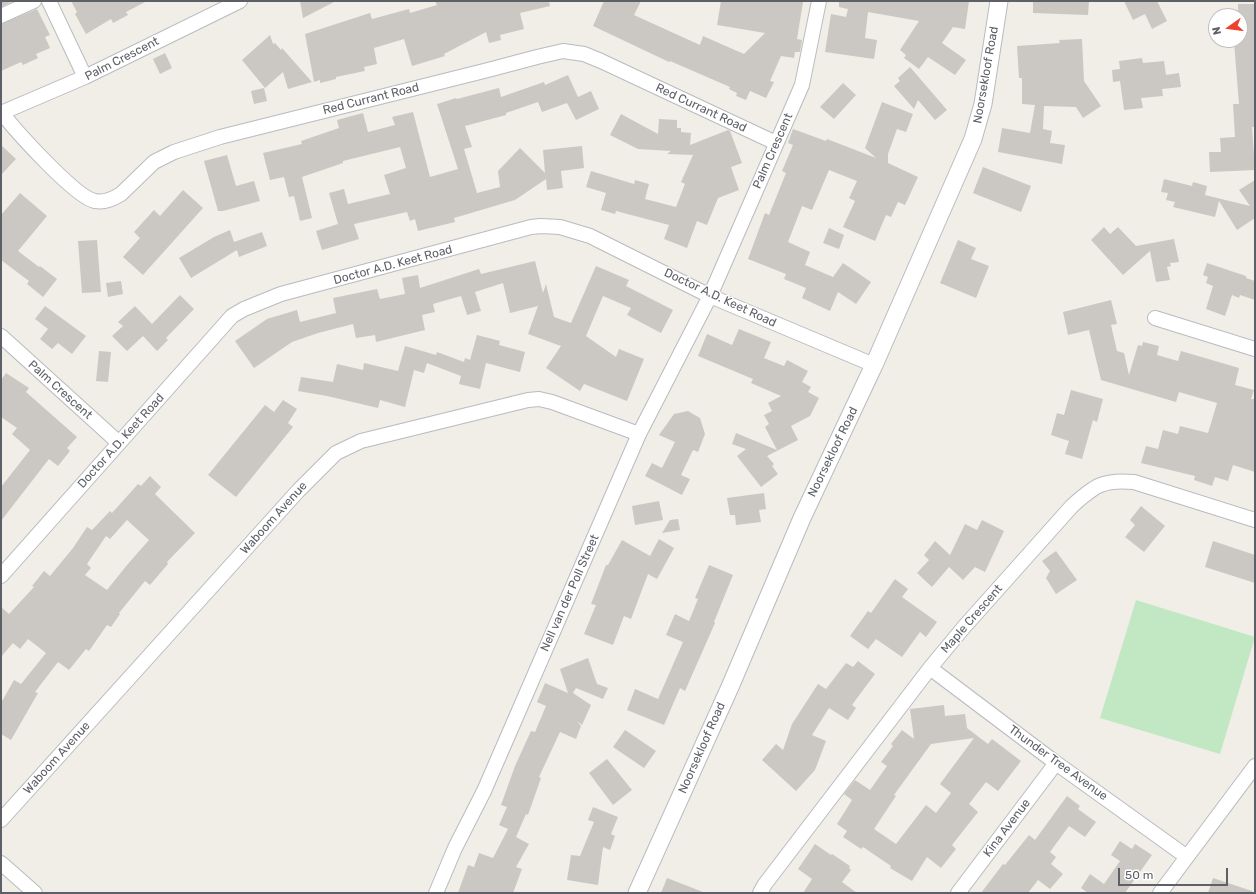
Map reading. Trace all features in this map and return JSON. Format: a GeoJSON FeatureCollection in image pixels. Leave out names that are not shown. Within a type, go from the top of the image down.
{"type":"FeatureCollection","features":[{"type":"Feature","properties":{"kind":"street"},"geometry":{"type":"LineString","coordinates":[[1,16],[34,1]]}},
{"type":"Feature","properties":{"kind":"street"},"geometry":{"type":"LineString","coordinates":[[48,1],[85,77]]}},
{"type":"Feature","properties":{"kind":"street","name":"Palm Crescent"},"geometry":{"type":"LineString","coordinates":[[1,113],[85,77],[240,1]]}},
{"type":"Feature","properties":{"kind":"street","name":"Palm Crescent"},"geometry":{"type":"LineString","coordinates":[[710,296],[802,85],[819,1]]}},
{"type":"Feature","properties":{"kind":"street","name":"Noorsekloof Road"},"geometry":{"type":"LineString","coordinates":[[637,893],[730,687],[802,518],[874,366],[973,139],[983,104],[999,1]]}},
{"type":"Feature","properties":{"kind":"street","name":"Red Currant Road"},"geometry":{"type":"LineString","coordinates":[[1,113],[60,176],[88,199],[95,202],[114,198],[125,190],[154,162],[174,152],[220,137],[563,51],[584,54],[601,61],[776,143]]}},
{"type":"Feature","properties":{"kind":"street","name":"Doctor A.D. Keet Road"},"geometry":{"type":"LineString","coordinates":[[1,576],[220,329],[232,316],[244,308],[282,294],[531,227],[560,227],[590,236],[710,296],[874,366]]}},
{"type":"Feature","properties":{"kind":"street","name":"Nell van der Poll Street"},"geometry":{"type":"LineString","coordinates":[[436,893],[455,848],[484,790],[640,434],[710,296]]}},
{"type":"Feature","properties":{"kind":"street"},"geometry":{"type":"LineString","coordinates":[[1155,318],[1255,349]]}},
{"type":"Feature","properties":{"kind":"street","name":"Palm Crescent"},"geometry":{"type":"LineString","coordinates":[[1,336],[119,443]]}},
{"type":"Feature","properties":{"kind":"street","name":"Waboom Avenue"},"geometry":{"type":"LineString","coordinates":[[1,820],[298,491],[336,453],[361,441],[528,400],[539,399],[552,402],[640,434]]}},
{"type":"Feature","properties":{"kind":"street","name":"Maple Crescent"},"geometry":{"type":"LineString","coordinates":[[760,893],[765,884],[930,668],[964,626],[1072,506],[1086,493],[1102,484],[1113,481],[1122,481],[1146,485],[1255,520]]}},
{"type":"Feature","properties":{"kind":"street","name":"Thunder Tree Avenue"},"geometry":{"type":"LineString","coordinates":[[930,668],[1056,763],[1187,857]]}},
{"type":"Feature","properties":{"kind":"street","name":"Kina Avenue"},"geometry":{"type":"LineString","coordinates":[[958,893],[1056,763]]}},
{"type":"Feature","properties":{"kind":"street"},"geometry":{"type":"LineString","coordinates":[[1160,893],[1255,766]]}},
{"type":"Feature","properties":{"kind":"street"},"geometry":{"type":"LineString","coordinates":[[1,863],[35,893]]}},
{"type":"Feature","properties":{"kind":"green space"},"geometry":{"type":"Polygon","coordinates":[[[1136,600],[1255,637],[1220,754],[1100,718],[1136,600]]]}},
{"type":"Feature","properties":{"kind":"building"},"geometry":{"type":"Polygon","coordinates":[[[1,1],[13,1],[1,7],[1,1]]]}},
{"type":"Feature","properties":{"kind":"building"},"geometry":{"type":"Polygon","coordinates":[[[71,1],[147,1],[126,12],[128,15],[113,23],[111,19],[86,34],[75,14],[77,12],[71,1]]]}},
{"type":"Feature","properties":{"kind":"building"},"geometry":{"type":"Polygon","coordinates":[[[300,1],[336,1],[303,18],[300,1]]]}},
{"type":"Feature","properties":{"kind":"building"},"geometry":{"type":"Polygon","coordinates":[[[435,1],[549,1],[550,6],[520,13],[524,29],[500,35],[501,40],[489,43],[486,32],[444,54],[445,56],[412,66],[404,39],[374,48],[377,64],[364,67],[365,71],[336,77],[336,79],[320,83],[320,80],[314,82],[305,34],[370,13],[372,19],[409,9],[410,13],[437,5],[435,1]]]}},
{"type":"Feature","properties":{"kind":"building"},"geometry":{"type":"Polygon","coordinates":[[[604,1],[641,1],[634,15],[700,45],[703,36],[744,54],[765,33],[717,25],[721,1],[803,2],[797,39],[802,40],[800,52],[795,52],[794,58],[781,56],[770,81],[774,82],[766,98],[750,91],[746,100],[736,96],[737,93],[729,89],[730,87],[670,61],[669,62],[593,26],[604,1]]]}},
{"type":"Feature","properties":{"kind":"building"},"geometry":{"type":"Polygon","coordinates":[[[839,1],[969,1],[965,29],[953,27],[942,43],[966,60],[955,75],[928,57],[919,69],[904,58],[906,55],[900,50],[919,21],[868,12],[865,38],[877,40],[874,59],[825,52],[831,14],[846,17],[848,9],[839,7],[839,1]]]}},
{"type":"Feature","properties":{"kind":"building"},"geometry":{"type":"Polygon","coordinates":[[[1033,1],[1089,1],[1088,15],[1033,13],[1033,1]]]}},
{"type":"Feature","properties":{"kind":"building"},"geometry":{"type":"Polygon","coordinates":[[[1124,1],[1157,1],[1167,21],[1152,29],[1145,14],[1133,20],[1124,1]]]}},
{"type":"Feature","properties":{"kind":"building"},"geometry":{"type":"Polygon","coordinates":[[[1238,4],[1255,4],[1255,127],[1252,127],[1255,170],[1210,172],[1209,152],[1221,152],[1220,138],[1235,137],[1233,104],[1239,104],[1234,48],[1248,48],[1248,8],[1238,8],[1238,4]]]}},
{"type":"Feature","properties":{"kind":"building"},"geometry":{"type":"Polygon","coordinates":[[[37,9],[50,35],[45,37],[50,48],[36,54],[38,58],[23,65],[21,62],[1,71],[1,24],[37,9]]]}},
{"type":"Feature","properties":{"kind":"building"},"geometry":{"type":"Polygon","coordinates":[[[270,35],[273,44],[275,43],[281,50],[282,48],[312,82],[288,89],[283,72],[265,88],[242,60],[270,35]]]}},
{"type":"Feature","properties":{"kind":"building"},"geometry":{"type":"Polygon","coordinates":[[[1082,39],[1084,81],[1101,106],[1083,118],[1076,107],[1044,106],[1043,129],[1052,131],[1050,143],[1065,145],[1062,164],[998,152],[1002,128],[1030,133],[1035,105],[1022,104],[1022,78],[1019,78],[1017,46],[1060,43],[1059,40],[1082,39]]]}},
{"type":"Feature","properties":{"kind":"building"},"geometry":{"type":"Polygon","coordinates":[[[165,53],[172,68],[160,74],[153,59],[165,53]]]}},
{"type":"Feature","properties":{"kind":"building"},"geometry":{"type":"Polygon","coordinates":[[[1142,58],[1143,63],[1164,61],[1166,75],[1179,73],[1181,87],[1162,89],[1163,96],[1141,98],[1143,108],[1124,110],[1120,81],[1113,82],[1112,70],[1120,69],[1119,61],[1142,58]]]}},
{"type":"Feature","properties":{"kind":"building"},"geometry":{"type":"Polygon","coordinates":[[[910,67],[947,110],[935,120],[918,100],[914,109],[894,86],[900,81],[898,78],[910,67]]]}},
{"type":"Feature","properties":{"kind":"building"},"geometry":{"type":"Polygon","coordinates":[[[568,75],[578,97],[591,91],[599,109],[576,120],[567,103],[542,112],[538,102],[506,113],[506,115],[465,126],[472,147],[464,149],[477,193],[500,187],[498,171],[520,148],[545,173],[543,150],[582,146],[584,168],[561,171],[563,188],[547,190],[546,179],[515,200],[454,218],[455,222],[418,231],[415,219],[410,221],[407,212],[354,224],[359,239],[322,250],[316,231],[338,224],[329,193],[344,189],[348,204],[390,194],[384,175],[406,168],[400,147],[343,161],[343,163],[302,177],[312,218],[300,221],[294,196],[289,197],[284,177],[270,180],[263,153],[302,144],[301,141],[339,128],[337,120],[363,113],[368,132],[395,125],[392,117],[413,112],[430,177],[458,169],[437,104],[499,88],[501,97],[544,82],[545,85],[568,75]]]}},
{"type":"Feature","properties":{"kind":"building"},"geometry":{"type":"Polygon","coordinates":[[[843,83],[856,95],[834,119],[820,107],[843,83]]]}},
{"type":"Feature","properties":{"kind":"building"},"geometry":{"type":"Polygon","coordinates":[[[264,88],[267,101],[254,104],[251,91],[264,88]]]}},
{"type":"Feature","properties":{"kind":"building"},"geometry":{"type":"Polygon","coordinates":[[[882,102],[913,114],[906,132],[897,129],[888,154],[888,163],[918,177],[905,205],[898,202],[891,217],[886,215],[875,241],[843,227],[855,201],[849,198],[857,181],[829,170],[812,210],[802,206],[788,242],[810,252],[805,265],[833,277],[843,263],[871,282],[856,304],[838,292],[830,311],[802,298],[806,288],[784,279],[786,274],[748,259],[765,213],[769,215],[786,173],[782,171],[793,145],[788,143],[793,129],[826,141],[827,139],[876,158],[865,148],[882,102]]]}},
{"type":"Feature","properties":{"kind":"building"},"geometry":{"type":"Polygon","coordinates":[[[621,114],[658,134],[659,119],[677,120],[677,128],[681,128],[681,132],[691,133],[690,145],[728,130],[730,131],[742,163],[731,167],[739,190],[718,198],[707,225],[697,221],[687,248],[664,239],[669,225],[616,211],[615,214],[601,210],[606,193],[586,187],[591,171],[634,184],[635,180],[649,184],[645,199],[676,207],[685,184],[681,182],[693,155],[667,154],[671,151],[638,149],[610,135],[621,114]]]}},
{"type":"Feature","properties":{"kind":"building"},"geometry":{"type":"Polygon","coordinates":[[[1,145],[16,159],[1,175],[1,145]]]}},
{"type":"Feature","properties":{"kind":"building"},"geometry":{"type":"Polygon","coordinates":[[[227,155],[236,186],[254,181],[260,201],[218,211],[204,161],[227,155]]]}},
{"type":"Feature","properties":{"kind":"building"},"geometry":{"type":"Polygon","coordinates":[[[983,167],[1031,186],[1021,212],[973,193],[983,167]]]}},
{"type":"Feature","properties":{"kind":"building"},"geometry":{"type":"Polygon","coordinates":[[[1164,179],[1192,186],[1193,182],[1207,186],[1205,195],[1250,206],[1239,190],[1255,180],[1255,218],[1237,230],[1219,201],[1215,217],[1173,207],[1175,202],[1166,200],[1168,193],[1161,192],[1164,179]]]}},
{"type":"Feature","properties":{"kind":"building"},"geometry":{"type":"Polygon","coordinates":[[[183,190],[203,208],[143,275],[123,257],[140,238],[134,232],[154,210],[160,216],[183,190]]]}},
{"type":"Feature","properties":{"kind":"building"},"geometry":{"type":"Polygon","coordinates":[[[20,193],[47,216],[18,251],[57,279],[43,297],[27,284],[29,281],[1,260],[1,215],[20,193]]]}},
{"type":"Feature","properties":{"kind":"building"},"geometry":{"type":"Polygon","coordinates":[[[1104,227],[1110,234],[1118,227],[1136,246],[1174,239],[1179,262],[1170,263],[1171,266],[1167,267],[1170,280],[1156,282],[1150,251],[1123,275],[1091,240],[1104,227]]]}},
{"type":"Feature","properties":{"kind":"building"},"geometry":{"type":"Polygon","coordinates":[[[829,228],[844,235],[839,249],[823,243],[829,228]]]}},
{"type":"Feature","properties":{"kind":"building"},"geometry":{"type":"Polygon","coordinates":[[[230,230],[234,242],[262,232],[267,246],[239,257],[237,250],[191,278],[179,258],[214,237],[230,230]]]}},
{"type":"Feature","properties":{"kind":"building"},"geometry":{"type":"Polygon","coordinates":[[[97,240],[101,292],[82,293],[78,241],[97,240]]]}},
{"type":"Feature","properties":{"kind":"building"},"geometry":{"type":"Polygon","coordinates":[[[958,240],[976,248],[971,259],[989,266],[976,298],[940,283],[958,240]]]}},
{"type":"Feature","properties":{"kind":"building"},"geometry":{"type":"Polygon","coordinates":[[[535,261],[543,293],[546,284],[554,317],[571,323],[596,266],[629,280],[626,286],[673,310],[661,333],[627,315],[631,308],[603,296],[586,336],[616,357],[619,349],[644,359],[627,401],[584,384],[580,391],[546,368],[561,346],[528,334],[538,306],[510,313],[503,283],[475,292],[481,311],[467,315],[461,296],[433,304],[435,312],[422,315],[425,330],[376,342],[375,335],[356,338],[353,324],[318,333],[292,342],[254,368],[235,341],[267,319],[297,310],[300,322],[336,313],[333,298],[377,289],[380,299],[405,294],[402,278],[418,275],[420,288],[479,269],[481,274],[535,261]]]}},
{"type":"Feature","properties":{"kind":"building"},"geometry":{"type":"Polygon","coordinates":[[[1207,263],[1246,276],[1246,278],[1255,281],[1255,300],[1240,295],[1239,298],[1232,295],[1225,316],[1206,309],[1213,286],[1206,283],[1208,277],[1203,275],[1207,263]]]}},
{"type":"Feature","properties":{"kind":"building"},"geometry":{"type":"Polygon","coordinates":[[[121,281],[123,294],[108,297],[106,283],[121,281]]]}},
{"type":"Feature","properties":{"kind":"building"},"geometry":{"type":"Polygon","coordinates":[[[180,295],[194,309],[166,338],[168,340],[157,351],[143,336],[127,351],[112,336],[123,326],[118,322],[135,306],[152,324],[180,295]]]}},
{"type":"Feature","properties":{"kind":"building"},"geometry":{"type":"Polygon","coordinates":[[[1111,300],[1117,324],[1111,325],[1117,351],[1124,353],[1129,375],[1138,345],[1142,346],[1143,342],[1159,346],[1157,355],[1178,361],[1181,351],[1239,368],[1235,385],[1254,390],[1251,399],[1255,399],[1255,472],[1233,465],[1228,481],[1215,477],[1212,486],[1194,480],[1195,476],[1141,463],[1146,446],[1158,449],[1163,430],[1178,434],[1180,426],[1208,433],[1217,403],[1179,392],[1176,402],[1101,380],[1089,330],[1068,335],[1063,312],[1111,300]]]}},
{"type":"Feature","properties":{"kind":"building"},"geometry":{"type":"Polygon","coordinates":[[[45,306],[86,336],[72,354],[58,343],[52,349],[40,339],[48,329],[35,319],[45,306]]]}},
{"type":"Feature","properties":{"kind":"building"},"geometry":{"type":"Polygon","coordinates":[[[739,329],[771,342],[764,358],[784,366],[787,360],[808,371],[802,382],[811,387],[808,392],[819,398],[810,416],[791,426],[798,440],[767,456],[774,464],[772,466],[778,474],[761,487],[737,456],[746,449],[732,444],[736,433],[777,450],[765,427],[769,424],[764,415],[772,411],[768,403],[781,396],[751,383],[753,379],[698,356],[707,334],[732,345],[739,329]]]}},
{"type":"Feature","properties":{"kind":"building"},"geometry":{"type":"Polygon","coordinates":[[[477,335],[500,341],[499,345],[525,352],[520,372],[486,363],[480,389],[459,384],[461,376],[427,363],[424,373],[414,370],[405,407],[380,400],[378,408],[298,391],[301,377],[333,382],[337,364],[363,370],[364,363],[398,371],[405,346],[436,355],[437,352],[464,362],[465,358],[470,360],[477,335]]]}},
{"type":"Feature","properties":{"kind":"building"},"geometry":{"type":"Polygon","coordinates":[[[99,351],[111,352],[108,382],[96,381],[99,351]]]}},
{"type":"Feature","properties":{"kind":"building"},"geometry":{"type":"Polygon","coordinates":[[[6,373],[29,388],[26,392],[77,437],[67,448],[70,451],[58,466],[49,459],[1,521],[1,487],[30,450],[12,434],[17,428],[1,417],[1,380],[6,373]]]}},
{"type":"Feature","properties":{"kind":"building"},"geometry":{"type":"Polygon","coordinates":[[[1071,390],[1103,399],[1097,422],[1093,420],[1082,459],[1065,454],[1069,441],[1051,435],[1057,413],[1064,415],[1071,390]]]}},
{"type":"Feature","properties":{"kind":"building"},"geometry":{"type":"Polygon","coordinates":[[[283,400],[297,409],[288,423],[293,427],[236,497],[208,475],[265,405],[274,412],[283,400]]]}},
{"type":"Feature","properties":{"kind":"building"},"geometry":{"type":"Polygon","coordinates":[[[688,411],[700,418],[705,434],[698,452],[693,450],[681,475],[690,479],[682,495],[645,476],[652,463],[662,468],[675,442],[659,435],[674,414],[688,411]]]}},
{"type":"Feature","properties":{"kind":"building"},"geometry":{"type":"Polygon","coordinates":[[[150,476],[161,487],[155,494],[195,533],[167,562],[168,564],[150,585],[145,581],[119,613],[120,614],[111,627],[107,625],[89,651],[86,649],[69,670],[58,662],[35,692],[38,693],[11,740],[1,734],[1,703],[14,680],[21,684],[46,653],[28,639],[20,649],[13,643],[1,657],[1,607],[9,614],[34,587],[32,586],[44,571],[50,576],[73,548],[87,527],[92,530],[110,511],[112,513],[138,484],[141,486],[150,476]],[[127,520],[110,539],[106,536],[87,564],[91,568],[85,575],[107,590],[149,540],[127,520]]]}},
{"type":"Feature","properties":{"kind":"building"},"geometry":{"type":"Polygon","coordinates":[[[764,493],[766,509],[759,510],[761,522],[736,525],[735,515],[730,515],[727,498],[764,493]]]}},
{"type":"Feature","properties":{"kind":"building"},"geometry":{"type":"Polygon","coordinates":[[[659,501],[663,520],[635,525],[632,506],[659,501]]]}},
{"type":"Feature","properties":{"kind":"building"},"geometry":{"type":"Polygon","coordinates":[[[1141,506],[1165,526],[1144,552],[1125,537],[1135,525],[1130,520],[1141,506]]]}},
{"type":"Feature","properties":{"kind":"building"},"geometry":{"type":"Polygon","coordinates":[[[678,519],[680,530],[662,533],[670,520],[678,519]]]}},
{"type":"Feature","properties":{"kind":"building"},"geometry":{"type":"Polygon","coordinates":[[[982,520],[1004,531],[985,572],[975,567],[963,580],[949,567],[932,587],[917,573],[929,560],[924,555],[935,541],[950,555],[965,524],[977,530],[982,520]]]}},
{"type":"Feature","properties":{"kind":"building"},"geometry":{"type":"Polygon","coordinates":[[[659,539],[674,548],[657,579],[648,574],[631,619],[624,616],[613,645],[584,634],[596,605],[591,604],[606,565],[608,565],[622,540],[650,556],[659,539]]]}},
{"type":"Feature","properties":{"kind":"building"},"geometry":{"type":"Polygon","coordinates":[[[1213,541],[1255,555],[1255,583],[1205,567],[1213,541]]]}},
{"type":"Feature","properties":{"kind":"building"},"geometry":{"type":"Polygon","coordinates":[[[1056,551],[1077,580],[1056,594],[1046,578],[1050,571],[1042,561],[1056,551]]]}},
{"type":"Feature","properties":{"kind":"building"},"geometry":{"type":"Polygon","coordinates":[[[709,565],[733,575],[714,622],[715,623],[685,691],[680,688],[664,725],[627,710],[635,689],[658,699],[683,642],[666,635],[675,614],[689,621],[698,599],[695,598],[709,565]]]}},
{"type":"Feature","properties":{"kind":"building"},"geometry":{"type":"Polygon","coordinates":[[[895,579],[908,589],[902,597],[937,622],[926,637],[920,632],[902,657],[876,639],[868,649],[850,636],[868,611],[871,613],[895,579]]]}},
{"type":"Feature","properties":{"kind":"building"},"geometry":{"type":"Polygon","coordinates":[[[588,658],[597,684],[608,688],[603,699],[576,688],[573,693],[591,705],[582,725],[577,721],[581,726],[576,739],[560,732],[539,777],[541,778],[528,815],[526,814],[516,837],[529,844],[516,867],[522,869],[513,893],[458,893],[468,865],[474,867],[479,853],[493,858],[508,829],[499,825],[507,807],[501,805],[515,766],[531,731],[535,732],[546,706],[537,702],[545,683],[568,693],[560,669],[588,658]]]}},
{"type":"Feature","properties":{"kind":"building"},"geometry":{"type":"Polygon","coordinates":[[[858,661],[875,674],[852,705],[856,708],[848,720],[829,708],[812,735],[826,741],[815,770],[796,791],[762,760],[776,744],[783,750],[792,724],[818,684],[826,689],[846,663],[853,667],[858,661]]]}},
{"type":"Feature","properties":{"kind":"building"},"geometry":{"type":"Polygon","coordinates":[[[944,705],[945,716],[965,714],[967,728],[988,744],[992,739],[1021,761],[998,791],[986,782],[969,804],[978,812],[952,845],[956,849],[941,868],[927,857],[912,881],[890,868],[891,866],[863,847],[861,849],[843,837],[847,831],[837,824],[852,800],[844,794],[855,780],[870,790],[887,766],[881,762],[893,746],[891,744],[902,730],[914,739],[910,709],[944,705]],[[974,738],[931,744],[894,795],[896,796],[874,829],[896,844],[926,805],[936,813],[951,793],[940,784],[974,738]]]}},
{"type":"Feature","properties":{"kind":"building"},"geometry":{"type":"Polygon","coordinates":[[[625,730],[656,751],[644,768],[613,747],[625,730]]]}},
{"type":"Feature","properties":{"kind":"building"},"geometry":{"type":"Polygon","coordinates":[[[607,759],[632,790],[613,805],[589,773],[607,759]]]}},
{"type":"Feature","properties":{"kind":"building"},"geometry":{"type":"Polygon","coordinates":[[[1067,796],[1080,806],[1078,809],[1096,822],[1085,837],[1069,826],[1050,852],[1056,857],[1051,864],[1063,874],[1050,889],[1038,880],[1028,893],[981,893],[1003,864],[1005,865],[1029,835],[1035,840],[1067,796]]]}},
{"type":"Feature","properties":{"kind":"building"},"geometry":{"type":"Polygon","coordinates":[[[593,807],[618,817],[611,834],[615,836],[610,850],[603,847],[598,885],[567,880],[571,855],[580,856],[594,822],[588,820],[593,807]]]}},
{"type":"Feature","properties":{"kind":"building"},"geometry":{"type":"Polygon","coordinates":[[[1120,841],[1132,849],[1135,844],[1152,855],[1125,893],[1088,893],[1081,888],[1090,874],[1104,884],[1120,861],[1111,855],[1120,841]]]}},
{"type":"Feature","properties":{"kind":"building"},"geometry":{"type":"Polygon","coordinates":[[[815,844],[850,866],[849,868],[851,870],[842,882],[857,893],[803,893],[812,879],[798,869],[815,844]]]}},
{"type":"Feature","properties":{"kind":"building"},"geometry":{"type":"Polygon","coordinates":[[[667,878],[703,892],[661,893],[667,878]]]}},
{"type":"Feature","properties":{"kind":"building"},"geometry":{"type":"Polygon","coordinates":[[[1213,878],[1252,891],[1251,893],[1208,893],[1213,878]]]}}]}
